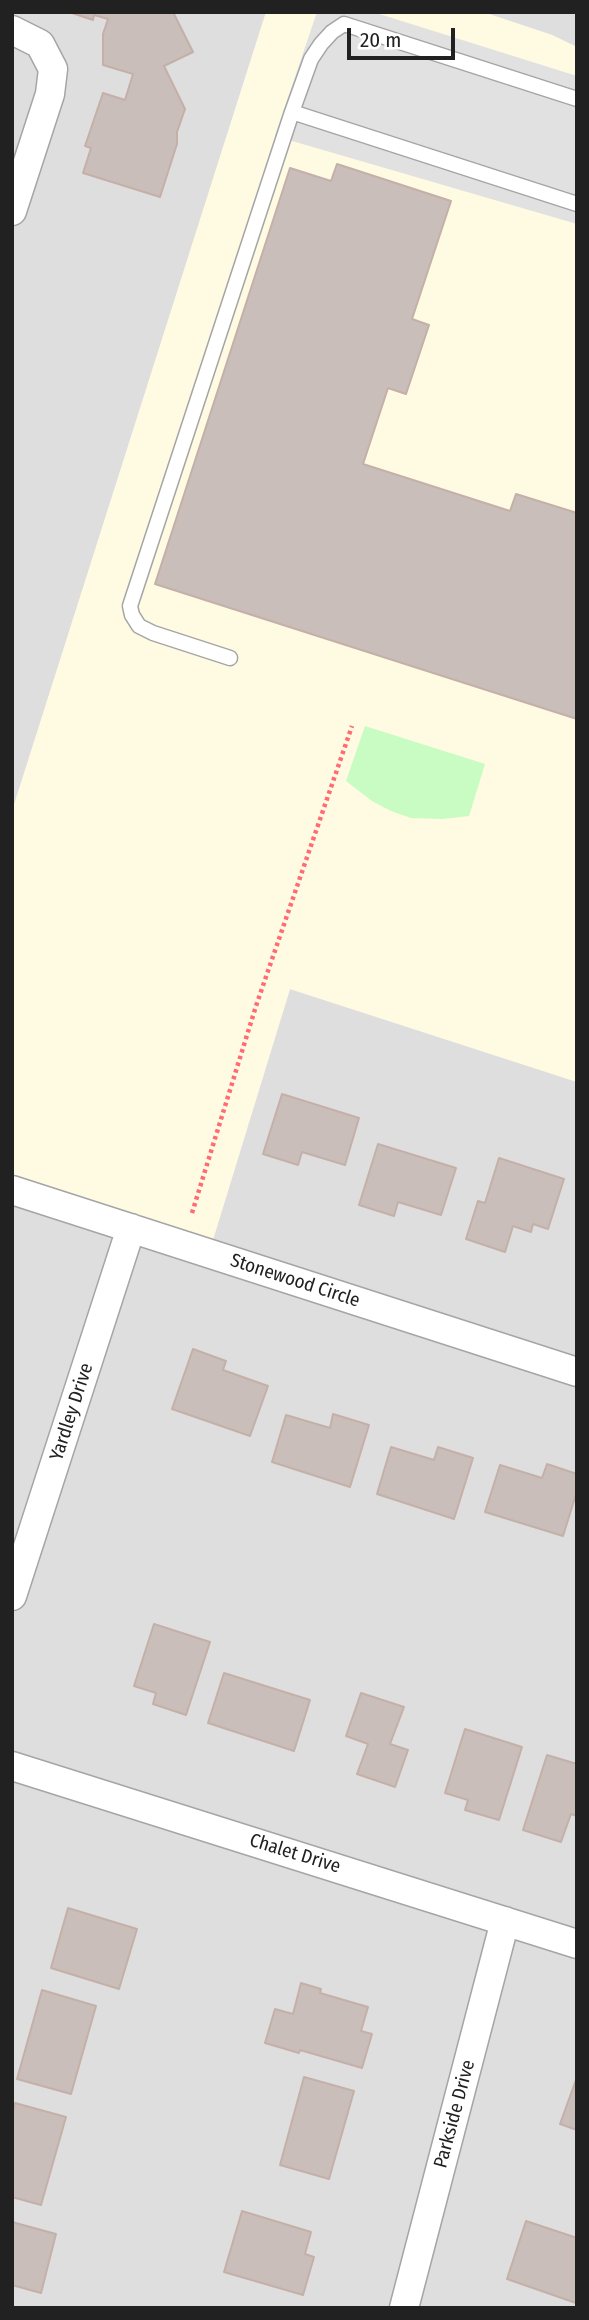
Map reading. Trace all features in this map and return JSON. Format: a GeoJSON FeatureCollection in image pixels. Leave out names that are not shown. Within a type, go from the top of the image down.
{"type":"FeatureCollection","features":[{"type":"Feature","properties":{"kind":"street"},"geometry":{"type":"LineString","coordinates":[[12,30],[40,44],[53,69],[50,94],[12,211]]}},
{"type":"Feature","properties":{"kind":"street","name":"Stonewood Circle"},"geometry":{"type":"LineString","coordinates":[[12,1190],[577,1372]]}},
{"type":"Feature","properties":{"kind":"street","name":"Yardley Drive"},"geometry":{"type":"LineString","coordinates":[[12,1595],[131,1228]]}},
{"type":"Feature","properties":{"kind":"street","name":"Chalet Drive"},"geometry":{"type":"LineString","coordinates":[[12,1766],[577,1944]]}},
{"type":"Feature","properties":{"kind":"street","name":"Parkside Drive"},"geometry":{"type":"LineString","coordinates":[[404,2308],[505,1921]]}},
{"type":"Feature","properties":{"kind":"lane"},"geometry":{"type":"LineString","coordinates":[[230,658],[153,634],[139,626],[130,606],[311,59],[332,32],[344,24],[577,99]]}},
{"type":"Feature","properties":{"kind":"lane"},"geometry":{"type":"LineString","coordinates":[[292,112],[577,204]]}},
{"type":"Feature","properties":{"kind":"path"},"geometry":{"type":"LineString","coordinates":[[180,1244],[201,1189],[256,1006],[352,726]]}},
{"type":"Feature","properties":{"kind":"shaded area"},"geometry":{"type":"Polygon","coordinates":[[[12,12],[266,12],[12,811],[12,12]]]}},
{"type":"Feature","properties":{"kind":"shaded area"},"geometry":{"type":"Polygon","coordinates":[[[266,12],[483,12],[552,35],[577,47],[577,1082],[290,989],[213,1240],[12,1174],[12,811],[266,12]]]}},
{"type":"Feature","properties":{"kind":"shaded area"},"geometry":{"type":"Polygon","coordinates":[[[317,12],[373,12],[577,76],[577,224],[275,136],[317,12]]]}},
{"type":"Feature","properties":{"kind":"shaded area"},"geometry":{"type":"Polygon","coordinates":[[[483,12],[577,12],[577,47],[552,35],[483,12]]]}},
{"type":"Feature","properties":{"kind":"shaded area"},"geometry":{"type":"Polygon","coordinates":[[[290,989],[577,1082],[577,2308],[12,2308],[12,1174],[213,1239],[290,989]]]}},
{"type":"Feature","properties":{"kind":"green space"},"geometry":{"type":"Polygon","coordinates":[[[365,726],[485,764],[469,816],[411,818],[372,801],[346,781],[365,726]]]}},
{"type":"Feature","properties":{"kind":"building"},"geometry":{"type":"Polygon","coordinates":[[[69,12],[173,12],[193,52],[164,66],[185,109],[160,197],[83,173],[91,148],[85,146],[103,93],[125,100],[133,74],[103,65],[103,34],[108,19],[94,15],[93,20],[69,12]]]}},
{"type":"Feature","properties":{"kind":"building"},"geometry":{"type":"Polygon","coordinates":[[[337,164],[451,201],[412,319],[429,325],[406,394],[388,388],[363,464],[510,511],[516,494],[577,513],[577,719],[155,584],[290,168],[331,181],[337,164]]]}},
{"type":"Feature","properties":{"kind":"building"},"geometry":{"type":"Polygon","coordinates":[[[282,1094],[359,1118],[345,1165],[302,1152],[298,1165],[263,1154],[282,1094]]]}},
{"type":"Feature","properties":{"kind":"building"},"geometry":{"type":"Polygon","coordinates":[[[378,1144],[456,1168],[441,1215],[398,1202],[394,1216],[359,1205],[378,1144]]]}},
{"type":"Feature","properties":{"kind":"building"},"geometry":{"type":"Polygon","coordinates":[[[499,1158],[564,1179],[548,1229],[533,1224],[531,1232],[513,1226],[505,1252],[466,1239],[478,1201],[485,1203],[499,1158]]]}},
{"type":"Feature","properties":{"kind":"building"},"geometry":{"type":"Polygon","coordinates":[[[193,1349],[226,1361],[223,1370],[268,1386],[250,1436],[172,1409],[193,1349]]]}},
{"type":"Feature","properties":{"kind":"building"},"geometry":{"type":"Polygon","coordinates":[[[333,1414],[369,1425],[350,1487],[272,1462],[286,1415],[330,1428],[333,1414]]]}},
{"type":"Feature","properties":{"kind":"building"},"geometry":{"type":"Polygon","coordinates":[[[391,1447],[434,1460],[438,1447],[473,1458],[454,1519],[377,1494],[391,1447]]]}},
{"type":"Feature","properties":{"kind":"building"},"geometry":{"type":"Polygon","coordinates":[[[547,1464],[577,1474],[577,1491],[563,1536],[485,1512],[500,1465],[542,1478],[547,1464]]]}},
{"type":"Feature","properties":{"kind":"building"},"geometry":{"type":"Polygon","coordinates":[[[154,1624],[210,1642],[186,1715],[153,1704],[156,1693],[134,1686],[154,1624]]]}},
{"type":"Feature","properties":{"kind":"building"},"geometry":{"type":"Polygon","coordinates":[[[224,1673],[310,1700],[294,1751],[208,1723],[224,1673]]]}},
{"type":"Feature","properties":{"kind":"building"},"geometry":{"type":"Polygon","coordinates":[[[361,1693],[404,1707],[390,1744],[408,1750],[395,1787],[357,1774],[368,1744],[346,1736],[361,1693]]]}},
{"type":"Feature","properties":{"kind":"building"},"geometry":{"type":"Polygon","coordinates":[[[465,1729],[522,1747],[499,1820],[465,1810],[468,1800],[445,1793],[465,1729]]]}},
{"type":"Feature","properties":{"kind":"building"},"geometry":{"type":"Polygon","coordinates":[[[547,1755],[577,1764],[577,1816],[571,1814],[561,1842],[523,1830],[547,1755]]]}},
{"type":"Feature","properties":{"kind":"building"},"geometry":{"type":"Polygon","coordinates":[[[68,1908],[137,1929],[119,1989],[51,1968],[68,1908]]]}},
{"type":"Feature","properties":{"kind":"building"},"geometry":{"type":"Polygon","coordinates":[[[301,1983],[321,1989],[320,1993],[368,2007],[361,2031],[372,2034],[362,2068],[265,2043],[275,2009],[293,2014],[301,1983]]]}},
{"type":"Feature","properties":{"kind":"building"},"geometry":{"type":"Polygon","coordinates":[[[42,1990],[96,2006],[71,2094],[17,2079],[42,1990]]]}},
{"type":"Feature","properties":{"kind":"building"},"geometry":{"type":"Polygon","coordinates":[[[304,2077],[354,2091],[329,2179],[280,2165],[304,2077]]]}},
{"type":"Feature","properties":{"kind":"building"},"geometry":{"type":"Polygon","coordinates":[[[577,2077],[577,2130],[560,2124],[577,2077]]]}},
{"type":"Feature","properties":{"kind":"building"},"geometry":{"type":"Polygon","coordinates":[[[15,2103],[66,2117],[41,2205],[12,2197],[12,2114],[15,2103]]]}},
{"type":"Feature","properties":{"kind":"building"},"geometry":{"type":"Polygon","coordinates":[[[242,2211],[311,2232],[305,2254],[314,2257],[303,2295],[224,2272],[242,2211]]]}},
{"type":"Feature","properties":{"kind":"building"},"geometry":{"type":"Polygon","coordinates":[[[526,2221],[577,2238],[576,2303],[507,2279],[526,2221]]]}},
{"type":"Feature","properties":{"kind":"building"},"geometry":{"type":"Polygon","coordinates":[[[12,2222],[56,2234],[41,2293],[12,2285],[12,2222]]]}}]}
